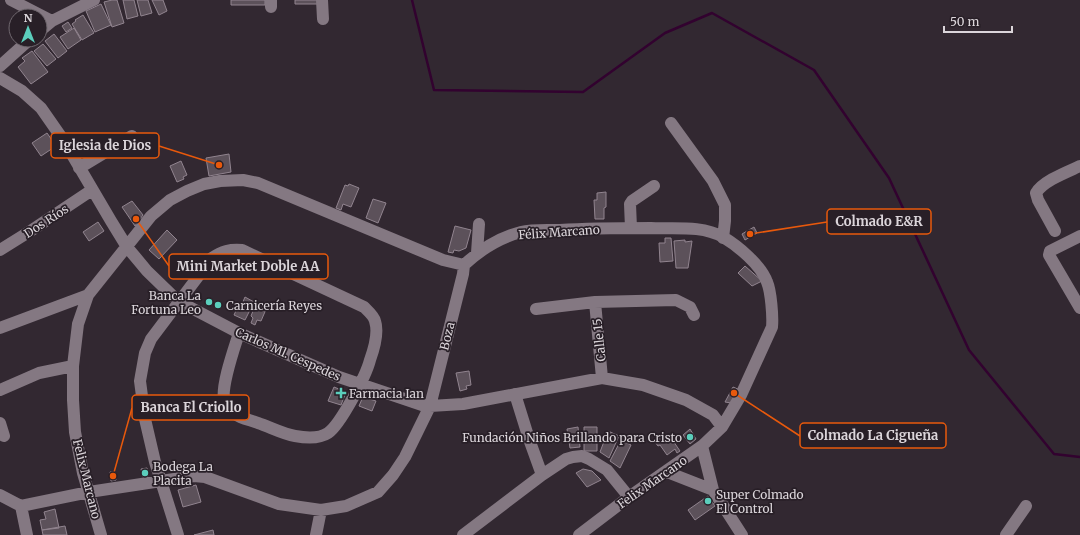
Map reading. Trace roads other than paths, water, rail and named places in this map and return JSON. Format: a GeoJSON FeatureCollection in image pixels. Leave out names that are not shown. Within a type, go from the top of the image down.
{"type":"FeatureCollection","features":[{"type":"Feature","properties":{"kind":"street"},"geometry":{"type":"LineString","coordinates":[[11,0],[52,21]]}},
{"type":"Feature","properties":{"kind":"street"},"geometry":{"type":"LineString","coordinates":[[48,24],[94,0]]}},
{"type":"Feature","properties":{"kind":"street"},"geometry":{"type":"LineString","coordinates":[[322,0],[323,19]]}},
{"type":"Feature","properties":{"kind":"street"},"geometry":{"type":"LineString","coordinates":[[0,66],[20,48]]}},
{"type":"Feature","properties":{"kind":"street","name":"Carlos Ml. Cespedes"},"geometry":{"type":"LineString","coordinates":[[0,78],[22,91],[41,108],[64,141],[127,247],[147,271],[178,301],[239,333],[359,384],[422,405],[463,404],[602,378],[643,386],[686,400],[713,415],[722,426]]}},
{"type":"Feature","properties":{"kind":"street"},"geometry":{"type":"LineString","coordinates":[[671,123],[713,181],[725,205],[723,238]]}},
{"type":"Feature","properties":{"kind":"street"},"geometry":{"type":"LineString","coordinates":[[79,168],[132,136]]}},
{"type":"Feature","properties":{"kind":"street"},"geometry":{"type":"LineString","coordinates":[[1055,231],[1038,200],[1036,193],[1039,188],[1045,184],[1080,166]]}},
{"type":"Feature","properties":{"kind":"street"},"geometry":{"type":"LineString","coordinates":[[127,247],[151,216],[170,200],[204,184],[220,181],[243,180],[258,183],[443,260],[464,265]]}},
{"type":"Feature","properties":{"kind":"street"},"geometry":{"type":"LineString","coordinates":[[631,228],[630,204],[654,186]]}},
{"type":"Feature","properties":{"kind":"street","name":"Dos Ríos"},"geometry":{"type":"LineString","coordinates":[[0,250],[92,190]]}},
{"type":"Feature","properties":{"kind":"street"},"geometry":{"type":"LineString","coordinates":[[477,253],[479,224]]}},
{"type":"Feature","properties":{"kind":"street","name":"Félix Marcano"},"geometry":{"type":"LineString","coordinates":[[464,265],[477,253],[504,238],[522,232],[631,228],[683,228],[706,231],[723,238],[753,260],[767,282],[773,317],[772,327],[744,388],[722,426]]}},
{"type":"Feature","properties":{"kind":"street"},"geometry":{"type":"LineString","coordinates":[[1080,236],[1050,251],[1049,255],[1080,308]]}},
{"type":"Feature","properties":{"kind":"street","name":"Felix Marcano"},"geometry":{"type":"LineString","coordinates":[[101,535],[83,473],[75,432],[73,366],[78,324],[88,295],[127,247]]}},
{"type":"Feature","properties":{"kind":"street"},"geometry":{"type":"LineString","coordinates":[[178,535],[155,462],[145,419],[140,381],[145,353],[151,338],[212,258],[220,252],[232,249],[242,250],[364,307],[375,320],[376,338],[370,362],[343,414],[336,426],[328,433],[319,437],[294,436],[236,415],[227,407],[224,402],[224,396],[229,365],[239,333]]}},
{"type":"Feature","properties":{"kind":"street","name":"Boza"},"geometry":{"type":"LineString","coordinates":[[21,506],[89,492],[194,476],[205,477],[279,504],[321,510],[346,506],[378,492],[406,457],[430,406],[464,265]]}},
{"type":"Feature","properties":{"kind":"street"},"geometry":{"type":"LineString","coordinates":[[0,328],[88,295]]}},
{"type":"Feature","properties":{"kind":"street"},"geometry":{"type":"LineString","coordinates":[[536,309],[595,302],[676,300],[690,307],[694,315]]}},
{"type":"Feature","properties":{"kind":"street","name":"Calle 15"},"geometry":{"type":"LineString","coordinates":[[595,302],[602,378]]}},
{"type":"Feature","properties":{"kind":"street"},"geometry":{"type":"LineString","coordinates":[[0,390],[39,373],[73,366]]}},
{"type":"Feature","properties":{"kind":"street"},"geometry":{"type":"LineString","coordinates":[[515,394],[542,475]]}},
{"type":"Feature","properties":{"kind":"street"},"geometry":{"type":"LineString","coordinates":[[0,423],[4,436]]}},
{"type":"Feature","properties":{"kind":"street","name":"Felix Marcano"},"geometry":{"type":"LineString","coordinates":[[579,535],[702,446],[722,426]]}},
{"type":"Feature","properties":{"kind":"street"},"geometry":{"type":"LineString","coordinates":[[702,446],[713,490],[742,535]]}},
{"type":"Feature","properties":{"kind":"street"},"geometry":{"type":"LineString","coordinates":[[463,535],[542,475],[566,459],[574,457],[582,456],[607,470],[629,498]]}},
{"type":"Feature","properties":{"kind":"street"},"geometry":{"type":"LineString","coordinates":[[667,472],[713,490]]}},
{"type":"Feature","properties":{"kind":"street"},"geometry":{"type":"LineString","coordinates":[[0,495],[21,506],[27,535]]}},
{"type":"Feature","properties":{"kind":"street"},"geometry":{"type":"LineString","coordinates":[[1006,535],[1026,506]]}},
{"type":"Feature","properties":{"kind":"street"},"geometry":{"type":"LineString","coordinates":[[316,535],[321,510]]}},
{"type":"Feature","properties":{"kind":"waterway"},"geometry":{"type":"LineString","coordinates":[[412,0],[434,90],[583,92],[665,33],[712,13],[814,70],[889,178],[969,350],[1054,454],[1080,457]]}},
{"type":"Feature","properties":{"kind":"place","name":"Iglesia de Dios"},"geometry":{"type":"Point","coordinates":[219,165]}},
{"type":"Feature","properties":{"kind":"place","name":"Mini Market Doble AA"},"geometry":{"type":"Point","coordinates":[136,219]}},
{"type":"Feature","properties":{"kind":"place","name":"Colmado E&R"},"geometry":{"type":"Point","coordinates":[750,234]}},
{"type":"Feature","properties":{"kind":"place","name":"Banca La Fortuna Leo"},"geometry":{"type":"Point","coordinates":[209,302]}},
{"type":"Feature","properties":{"kind":"place","name":"Carnicería Reyes"},"geometry":{"type":"Point","coordinates":[218,305]}},
{"type":"Feature","properties":{"kind":"place","name":"Farmacia Ian"},"geometry":{"type":"Point","coordinates":[341,393]}},
{"type":"Feature","properties":{"kind":"place","name":"Colmado La Cigueña"},"geometry":{"type":"Point","coordinates":[734,393]}},
{"type":"Feature","properties":{"kind":"place","name":"Fundación Niños Brillando para Cristo"},"geometry":{"type":"Point","coordinates":[690,437]}},
{"type":"Feature","properties":{"kind":"place","name":"Bodega La Placita"},"geometry":{"type":"Point","coordinates":[145,473]}},
{"type":"Feature","properties":{"kind":"place","name":"Banca El Criollo"},"geometry":{"type":"Point","coordinates":[113,476]}},
{"type":"Feature","properties":{"kind":"place","name":"Super Colmado El Control"},"geometry":{"type":"Point","coordinates":[708,501]}}]}
